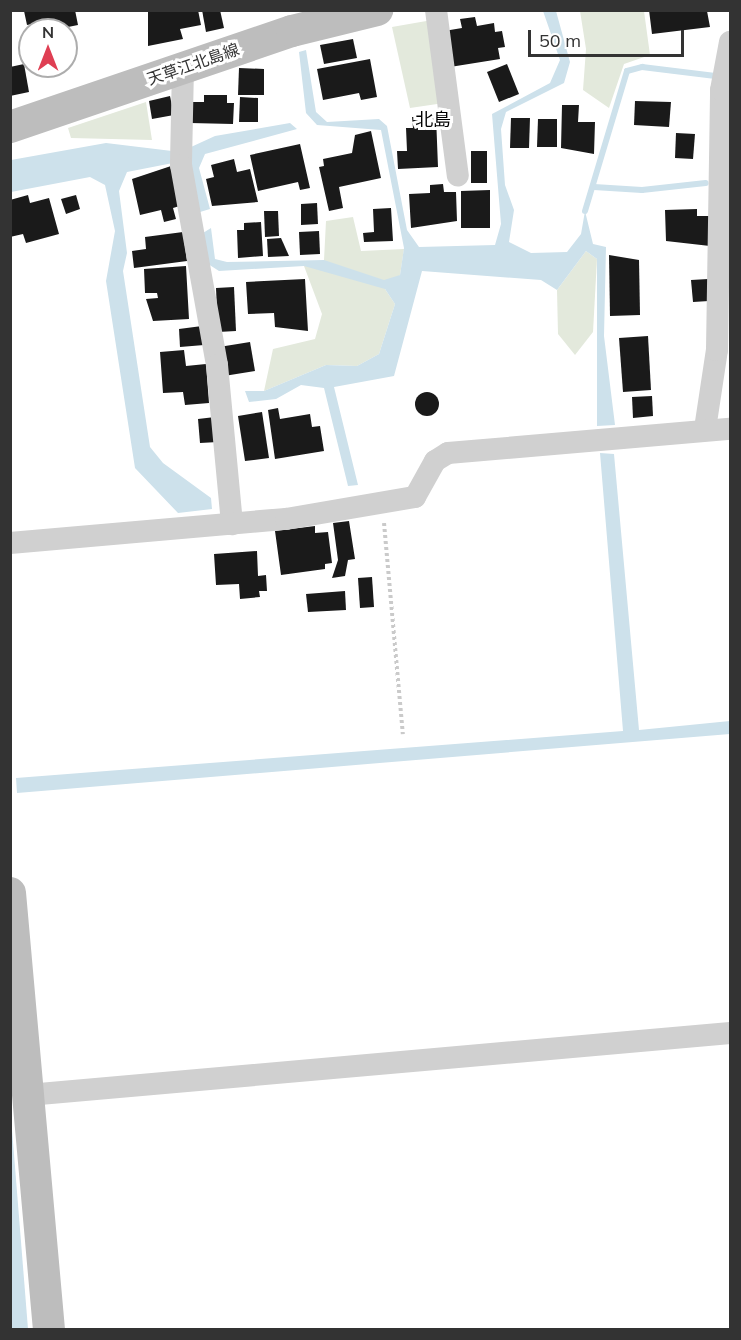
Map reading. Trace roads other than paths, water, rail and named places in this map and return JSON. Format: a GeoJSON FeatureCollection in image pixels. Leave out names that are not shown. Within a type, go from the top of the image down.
{"type":"FeatureCollection","features":[{"type":"Feature","properties":{"kind":"street","name":"天草江北島線"},"geometry":{"type":"LineString","coordinates":[[10,127],[292,30],[378,10]]}},
{"type":"Feature","properties":{"kind":"street"},"geometry":{"type":"LineString","coordinates":[[436,10],[458,176]]}},
{"type":"Feature","properties":{"kind":"street"},"geometry":{"type":"LineString","coordinates":[[705,429],[717,350],[721,90],[730,42]]}},
{"type":"Feature","properties":{"kind":"street"},"geometry":{"type":"LineString","coordinates":[[183,67],[181,157],[217,365],[232,524]]}},
{"type":"Feature","properties":{"kind":"street"},"geometry":{"type":"LineString","coordinates":[[10,543],[232,524],[415,497],[435,461],[448,453],[607,440],[705,429],[730,429]]}},
{"type":"Feature","properties":{"kind":"street"},"geometry":{"type":"LineString","coordinates":[[10,893],[49,1329]]}},
{"type":"Feature","properties":{"kind":"street"},"geometry":{"type":"LineString","coordinates":[[28,1095],[730,1033]]}},
{"type":"Feature","properties":{"kind":"water"},"geometry":{"type":"Polygon","coordinates":[[[543,11],[556,11],[570,62],[564,83],[506,112],[501,129],[505,185],[514,210],[509,242],[531,253],[567,252],[581,234],[585,211],[593,244],[606,247],[604,336],[615,425],[597,426],[597,259],[586,251],[557,290],[541,280],[422,271],[394,376],[334,387],[358,485],[348,486],[324,388],[301,385],[276,399],[249,402],[245,391],[264,391],[326,365],[357,366],[379,354],[395,304],[385,289],[304,266],[219,271],[205,262],[203,233],[211,228],[215,259],[227,262],[324,260],[384,280],[400,275],[404,248],[381,130],[317,125],[306,113],[299,52],[306,50],[316,112],[327,122],[379,119],[387,126],[407,230],[419,247],[495,245],[501,224],[492,114],[550,83],[560,60],[543,11]]]}},
{"type":"Feature","properties":{"kind":"water"},"geometry":{"type":"Polygon","coordinates":[[[290,123],[297,129],[205,154],[199,168],[210,209],[200,212],[189,180],[191,147],[215,136],[290,123]]]}},
{"type":"Feature","properties":{"kind":"water"},"geometry":{"type":"Polygon","coordinates":[[[106,143],[172,151],[173,163],[127,172],[119,191],[127,253],[123,271],[150,447],[163,463],[211,498],[212,509],[178,513],[135,468],[106,281],[115,231],[105,185],[90,177],[11,192],[11,160],[106,143]]]}},
{"type":"Feature","properties":{"kind":"water"},"geometry":{"type":"Polygon","coordinates":[[[600,453],[614,454],[639,730],[730,721],[730,734],[17,793],[16,778],[623,731],[600,453]]]}},
{"type":"Feature","properties":{"kind":"water"},"geometry":{"type":"Polygon","coordinates":[[[11,1117],[28,1329],[11,1329],[11,1117]]]}},
{"type":"Feature","properties":{"kind":"waterway"},"geometry":{"type":"LineString","coordinates":[[585,211],[627,71],[642,67],[715,76]]}},
{"type":"Feature","properties":{"kind":"waterway"},"geometry":{"type":"LineString","coordinates":[[594,187],[642,190],[706,183]]}},
{"type":"Feature","properties":{"kind":"district","name":"北島"},"geometry":{"type":"Point","coordinates":[433,120]}}]}
